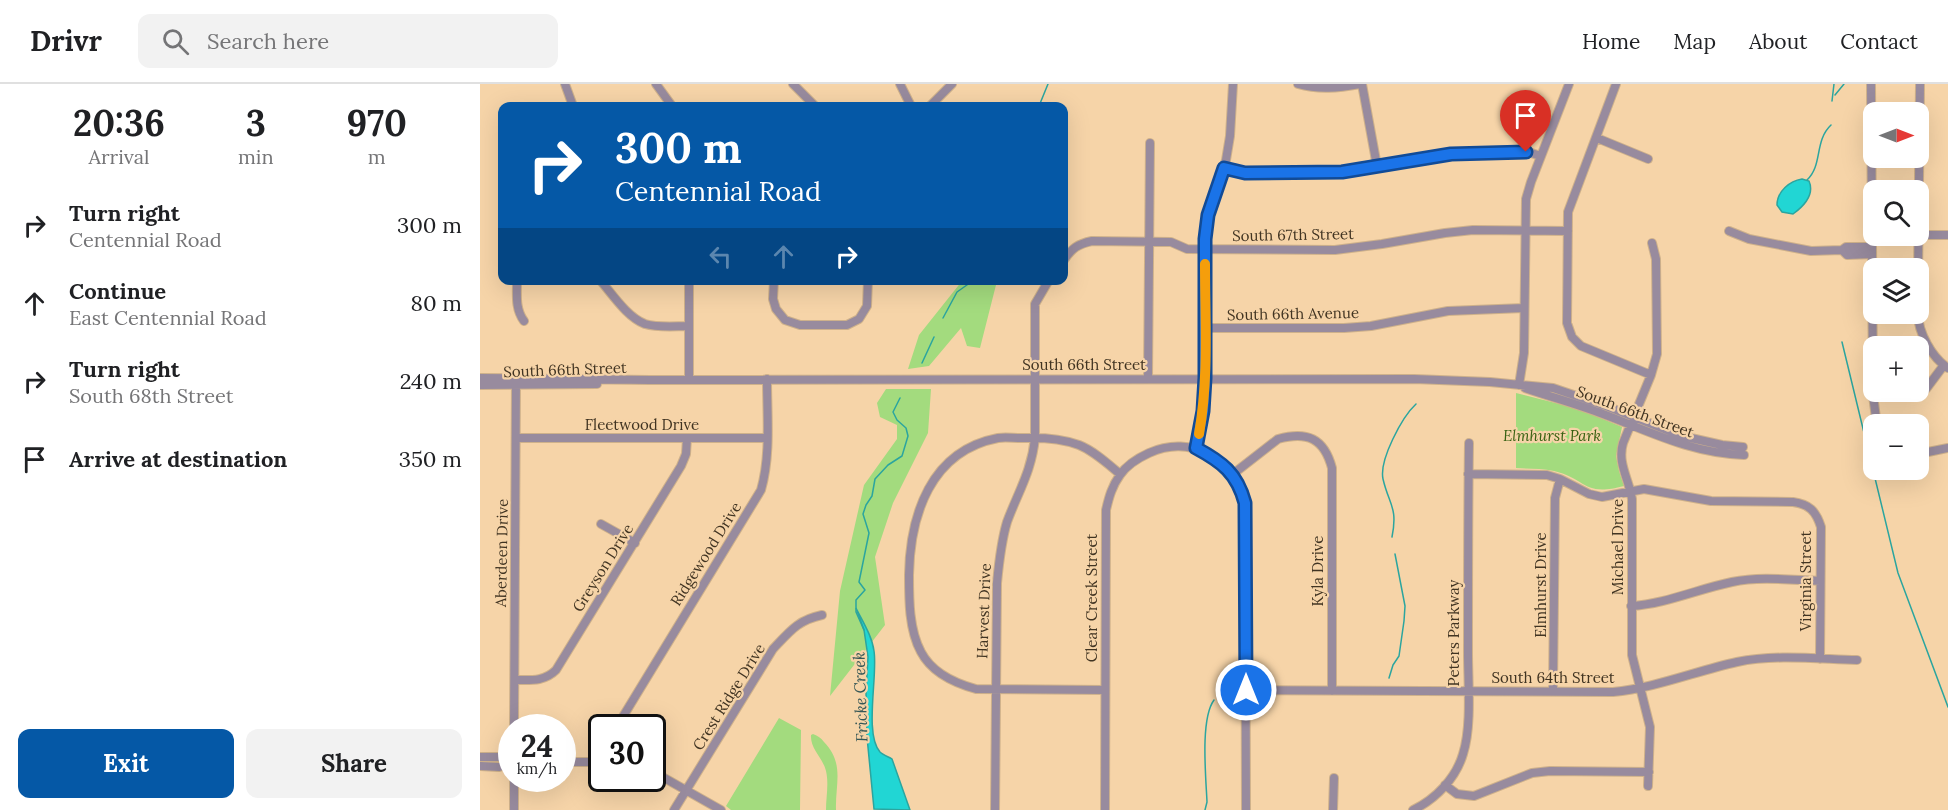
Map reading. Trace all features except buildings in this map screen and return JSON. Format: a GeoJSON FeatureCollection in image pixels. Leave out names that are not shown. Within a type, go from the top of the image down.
{"type":"FeatureCollection","features":[{"type":"Feature","properties":{"kind":"street"},"geometry":{"type":"LineString","coordinates":[[565,84],[572,102]]}},
{"type":"Feature","properties":{"kind":"street"},"geometry":{"type":"LineString","coordinates":[[656,84],[669,102]]}},
{"type":"Feature","properties":{"kind":"street"},"geometry":{"type":"LineString","coordinates":[[793,84],[811,102]]}},
{"type":"Feature","properties":{"kind":"street"},"geometry":{"type":"LineString","coordinates":[[900,84],[909,102]]}},
{"type":"Feature","properties":{"kind":"street"},"geometry":{"type":"LineString","coordinates":[[934,102],[952,84]]}},
{"type":"Feature","properties":{"kind":"street"},"geometry":{"type":"LineString","coordinates":[[1227,84],[1231,110]]}},
{"type":"Feature","properties":{"kind":"street"},"geometry":{"type":"LineString","coordinates":[[1233,84],[1230,136],[1224,168],[1208,215],[1205,249],[1205,378],[1203,411],[1196,448],[1217,459],[1233,474],[1243,495],[1246,510],[1246,810]]}},
{"type":"Feature","properties":{"kind":"street"},"geometry":{"type":"LineString","coordinates":[[1298,84],[1314,88],[1338,88],[1361,84],[1377,166]]}},
{"type":"Feature","properties":{"kind":"street"},"geometry":{"type":"LineString","coordinates":[[1519,386],[1524,353],[1526,199],[1540,156],[1569,84]]}},
{"type":"Feature","properties":{"kind":"street"},"geometry":{"type":"LineString","coordinates":[[1616,84],[1568,212],[1567,323],[1572,337],[1585,348],[1651,375]]}},
{"type":"Feature","properties":{"kind":"street"},"geometry":{"type":"LineString","coordinates":[[1870,84],[1873,395],[1875,414]]}},
{"type":"Feature","properties":{"kind":"street"},"geometry":{"type":"LineString","coordinates":[[1919,180],[1920,84]]}},
{"type":"Feature","properties":{"kind":"street"},"geometry":{"type":"LineString","coordinates":[[1597,138],[1648,159]]}},
{"type":"Feature","properties":{"kind":"street"},"geometry":{"type":"LineString","coordinates":[[1148,378],[1150,143]]}},
{"type":"Feature","properties":{"kind":"street"},"geometry":{"type":"LineString","coordinates":[[1224,168],[1245,173],[1342,172],[1451,154],[1526,152],[1540,156]]}},
{"type":"Feature","properties":{"kind":"street","name":"South 67th Street"},"geometry":{"type":"LineString","coordinates":[[1068,254],[1080,243],[1092,241],[1171,242],[1187,249],[1344,249],[1473,230],[1568,231]]}},
{"type":"Feature","properties":{"kind":"street"},"geometry":{"type":"LineString","coordinates":[[1729,231],[1749,239],[1811,251],[1842,250],[1846,247],[1872,250]]}},
{"type":"Feature","properties":{"kind":"street"},"geometry":{"type":"LineString","coordinates":[[1929,235],[1948,235]]}},
{"type":"Feature","properties":{"kind":"street","name":"Michael Drive"},"geometry":{"type":"LineString","coordinates":[[1648,786],[1650,727],[1632,655],[1633,509],[1631,491],[1622,468],[1621,454],[1623,443],[1656,362],[1658,341],[1656,258],[1652,243]]}},
{"type":"Feature","properties":{"kind":"street"},"geometry":{"type":"LineString","coordinates":[[517,285],[517,303],[524,321]]}},
{"type":"Feature","properties":{"kind":"street"},"geometry":{"type":"LineString","coordinates":[[604,285],[631,315],[641,322],[657,326],[689,326]]}},
{"type":"Feature","properties":{"kind":"street"},"geometry":{"type":"LineString","coordinates":[[689,285],[689,380]]}},
{"type":"Feature","properties":{"kind":"street"},"geometry":{"type":"LineString","coordinates":[[774,285],[773,299],[776,309],[785,320],[793,324],[847,325],[863,314],[867,306],[868,285]]}},
{"type":"Feature","properties":{"kind":"street","name":"Harvest Drive"},"geometry":{"type":"LineString","coordinates":[[995,810],[997,582],[1000,553],[1007,523],[1033,457],[1035,304],[1045,285]]}},
{"type":"Feature","properties":{"kind":"street","name":"South 66th Avenue"},"geometry":{"type":"LineString","coordinates":[[1205,328],[1344,328],[1371,326],[1448,311],[1524,308]]}},
{"type":"Feature","properties":{"kind":"street"},"geometry":{"type":"LineString","coordinates":[[1920,324],[1931,349],[1946,366],[1929,386]]}},
{"type":"Feature","properties":{"kind":"street","name":"South 66th Street"},"geometry":{"type":"LineString","coordinates":[[480,378],[516,382]]}},
{"type":"Feature","properties":{"kind":"street","name":"South 66th Street"},"geometry":{"type":"LineString","coordinates":[[480,385],[516,382],[767,379],[1205,378],[1490,381],[1519,386],[1632,421],[1683,446],[1713,452],[1743,451]]}},
{"type":"Feature","properties":{"kind":"street","name":"Ridgewood Drive"},"geometry":{"type":"LineString","coordinates":[[625,714],[761,490],[766,473],[767,379]]}},
{"type":"Feature","properties":{"kind":"street","name":"Aberdeen Drive"},"geometry":{"type":"LineString","coordinates":[[514,714],[516,382]]}},
{"type":"Feature","properties":{"kind":"street","name":"Kyla Drive"},"geometry":{"type":"LineString","coordinates":[[1233,474],[1278,439],[1304,435],[1320,444],[1326,452],[1332,468],[1332,691]]}},
{"type":"Feature","properties":{"kind":"street","name":"Fleetwood Drive"},"geometry":{"type":"LineString","coordinates":[[516,438],[767,438]]}},
{"type":"Feature","properties":{"kind":"street","name":"Greyson Drive"},"geometry":{"type":"LineString","coordinates":[[515,680],[543,679],[556,670],[681,466],[686,454],[687,438]]}},
{"type":"Feature","properties":{"kind":"street"},"geometry":{"type":"LineString","coordinates":[[1106,690],[996,691],[956,684],[937,671],[921,652],[913,632],[909,590],[910,556],[916,516],[927,489],[948,463],[971,447],[998,438],[1058,439],[1081,446],[1120,474]]}},
{"type":"Feature","properties":{"kind":"street","name":"Peters Parkway"},"geometry":{"type":"LineString","coordinates":[[1413,810],[1445,785],[1454,774],[1464,753],[1468,691],[1469,443]]}},
{"type":"Feature","properties":{"kind":"street","name":"Clear Creek Street"},"geometry":{"type":"LineString","coordinates":[[1105,810],[1106,510],[1110,492],[1120,474],[1143,456],[1158,449],[1196,448]]}},
{"type":"Feature","properties":{"kind":"street"},"geometry":{"type":"LineString","coordinates":[[1929,452],[1948,448]]}},
{"type":"Feature","properties":{"kind":"street"},"geometry":{"type":"LineString","coordinates":[[1468,474],[1541,474],[1560,479],[1595,496],[1610,496],[1631,491]]}},
{"type":"Feature","properties":{"kind":"street","name":"Elmhurst Drive"},"geometry":{"type":"LineString","coordinates":[[1553,691],[1555,498],[1560,479]]}},
{"type":"Feature","properties":{"kind":"street","name":"Virginia Street"},"geometry":{"type":"LineString","coordinates":[[1631,491],[1652,490],[1694,500],[1793,502],[1803,503],[1809,507],[1817,515],[1821,527],[1820,659]]}},
{"type":"Feature","properties":{"kind":"street"},"geometry":{"type":"LineString","coordinates":[[602,524],[635,543]]}},
{"type":"Feature","properties":{"kind":"street"},"geometry":{"type":"LineString","coordinates":[[1631,606],[1649,604],[1734,582],[1820,580]]}},
{"type":"Feature","properties":{"kind":"street","name":"Crest Ridge Drive"},"geometry":{"type":"LineString","coordinates":[[674,810],[774,649],[805,619],[822,615]]}},
{"type":"Feature","properties":{"kind":"street","name":"South 64th Street"},"geometry":{"type":"LineString","coordinates":[[1246,690],[1612,692],[1639,688],[1739,662],[1766,659],[1857,660]]}},
{"type":"Feature","properties":{"kind":"street"},"geometry":{"type":"LineString","coordinates":[[480,757],[498,757]]}},
{"type":"Feature","properties":{"kind":"street"},"geometry":{"type":"LineString","coordinates":[[480,766],[498,766]]}},
{"type":"Feature","properties":{"kind":"street"},"geometry":{"type":"LineString","coordinates":[[1445,785],[1457,794],[1474,795],[1485,793],[1515,779],[1550,771],[1649,771]]}},
{"type":"Feature","properties":{"kind":"street"},"geometry":{"type":"LineString","coordinates":[[666,778],[721,810]]}},
{"type":"Feature","properties":{"kind":"street"},"geometry":{"type":"LineString","coordinates":[[1333,810],[1334,778]]}},
{"type":"Feature","properties":{"kind":"street"},"geometry":{"type":"LineString","coordinates":[[514,792],[514,810]]}},
{"type":"Feature","properties":{"kind":"green space"},"geometry":{"type":"Polygon","coordinates":[[[959,285],[996,285],[980,348],[967,346],[961,328],[929,366],[908,369],[919,335],[959,285]]]}},
{"type":"Feature","properties":{"kind":"green space"},"geometry":{"type":"Polygon","coordinates":[[[886,389],[931,389],[928,433],[893,503],[875,557],[885,625],[830,696],[840,591],[864,485],[897,439],[897,425],[880,417],[877,403],[886,389]]]}},
{"type":"Feature","properties":{"kind":"green space","name":"Elmhurst Park"},"geometry":{"type":"Polygon","coordinates":[[[1516,393],[1579,409],[1622,427],[1616,456],[1624,486],[1611,489],[1593,488],[1554,471],[1516,468],[1516,393]]]}},
{"type":"Feature","properties":{"kind":"green space"},"geometry":{"type":"Polygon","coordinates":[[[779,718],[801,730],[800,810],[731,810],[726,806],[779,718]]]}},
{"type":"Feature","properties":{"kind":"green space"},"geometry":{"type":"Polygon","coordinates":[[[811,735],[823,741],[835,758],[838,774],[836,810],[826,810],[827,776],[812,745],[811,735]]]}},
{"type":"Feature","properties":{"kind":"water"},"geometry":{"type":"Polygon","coordinates":[[[1802,179],[1809,181],[1811,191],[1807,200],[1793,214],[1782,212],[1777,205],[1779,195],[1789,184],[1802,179]]]}},
{"type":"Feature","properties":{"kind":"water"},"geometry":{"type":"Polygon","coordinates":[[[856,608],[869,634],[874,651],[872,718],[875,743],[880,752],[892,759],[910,810],[874,809],[867,737],[868,657],[864,630],[856,608]]]}},
{"type":"Feature","properties":{"kind":"waterway","name":"Fricke Creek"},"geometry":{"type":"LineString","coordinates":[[1041,102],[1048,84]]}},
{"type":"Feature","properties":{"kind":"waterway"},"geometry":{"type":"LineString","coordinates":[[1832,101],[1834,84]]}},
{"type":"Feature","properties":{"kind":"waterway"},"geometry":{"type":"LineString","coordinates":[[1835,95],[1844,84]]}},
{"type":"Feature","properties":{"kind":"waterway"},"geometry":{"type":"LineString","coordinates":[[1807,180],[1815,167],[1822,138],[1831,125]]}},
{"type":"Feature","properties":{"kind":"waterway","name":"Fricke Creek"},"geometry":{"type":"LineString","coordinates":[[943,318],[957,292],[967,285]]}},
{"type":"Feature","properties":{"kind":"waterway","name":"Fricke Creek"},"geometry":{"type":"LineString","coordinates":[[922,363],[934,337]]}},
{"type":"Feature","properties":{"kind":"waterway"},"geometry":{"type":"LineString","coordinates":[[1842,342],[1898,573],[1948,707]]}},
{"type":"Feature","properties":{"kind":"waterway","name":"Fricke Creek"},"geometry":{"type":"LineString","coordinates":[[864,630],[856,612],[856,600],[865,590],[859,582],[869,533],[863,514],[872,496],[875,479],[888,465],[902,456],[908,436],[906,428],[897,420],[893,412],[900,398]]}},
{"type":"Feature","properties":{"kind":"waterway"},"geometry":{"type":"LineString","coordinates":[[1392,537],[1394,519],[1383,479],[1384,461],[1404,419],[1416,404]]}},
{"type":"Feature","properties":{"kind":"waterway"},"geometry":{"type":"LineString","coordinates":[[1389,678],[1399,656],[1405,606],[1395,554]]}},
{"type":"Feature","properties":{"kind":"waterway"},"geometry":{"type":"LineString","coordinates":[[1205,810],[1207,802],[1205,734],[1214,700]]}},
{"type":"Feature","properties":{"kind":"slow traffic"},"geometry":{"type":"LineString","coordinates":[[1199,434],[1205,378],[1205,264]]}},
{"type":"Feature","properties":{"kind":"route"},"geometry":{"type":"LineString","coordinates":[[1246,690],[1245,503],[1233,474],[1217,459],[1196,448],[1203,411],[1205,378],[1205,239],[1208,215],[1224,168],[1245,173],[1342,172],[1451,154],[1526,152]]}}]}
